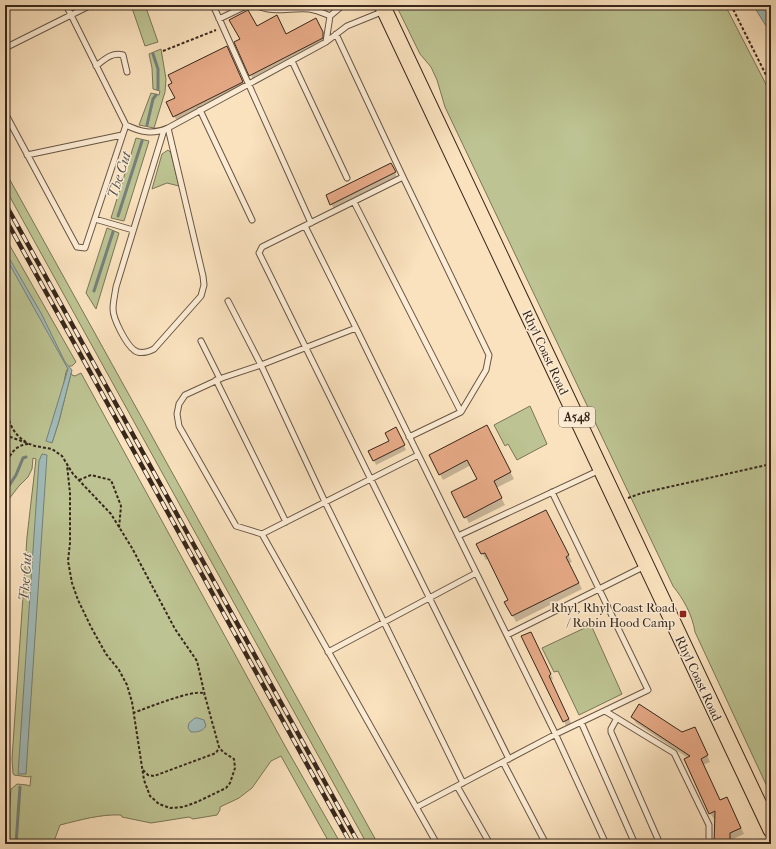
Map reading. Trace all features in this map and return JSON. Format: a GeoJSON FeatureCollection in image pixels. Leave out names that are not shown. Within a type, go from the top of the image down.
{"type":"FeatureCollection","features":[{"type":"Feature","properties":{"kind":"main road","name":"Rhyl Coast Road"},"geometry":{"type":"LineString","coordinates":[[383,8],[771,830]]}},
{"type":"Feature","properties":{"kind":"lane"},"geometry":{"type":"LineString","coordinates":[[66,5],[126,125],[135,130],[153,133],[166,129],[292,61],[326,42],[347,26],[383,8]]}},
{"type":"Feature","properties":{"kind":"lane"},"geometry":{"type":"LineString","coordinates":[[5,48],[91,5]]}},
{"type":"Feature","properties":{"kind":"lane"},"geometry":{"type":"LineString","coordinates":[[212,5],[312,223]]}},
{"type":"Feature","properties":{"kind":"lane"},"geometry":{"type":"LineString","coordinates":[[219,20],[248,5]]}},
{"type":"Feature","properties":{"kind":"lane"},"geometry":{"type":"LineString","coordinates":[[256,5],[269,9],[304,9],[317,11],[330,16]]}},
{"type":"Feature","properties":{"kind":"lane"},"geometry":{"type":"LineString","coordinates":[[314,5],[317,11]]}},
{"type":"Feature","properties":{"kind":"lane"},"geometry":{"type":"LineString","coordinates":[[326,42],[330,16],[343,5]]}},
{"type":"Feature","properties":{"kind":"lane"},"geometry":{"type":"LineString","coordinates":[[336,34],[403,177],[489,354],[486,370],[461,412],[409,437]]}},
{"type":"Feature","properties":{"kind":"lane"},"geometry":{"type":"LineString","coordinates":[[96,66],[109,56],[118,54],[123,56],[127,72]]}},
{"type":"Feature","properties":{"kind":"lane"},"geometry":{"type":"LineString","coordinates":[[292,61],[347,178]]}},
{"type":"Feature","properties":{"kind":"lane"},"geometry":{"type":"LineString","coordinates":[[200,110],[252,220]]}},
{"type":"Feature","properties":{"kind":"lane"},"geometry":{"type":"LineString","coordinates":[[5,113],[76,247],[85,248],[126,125]]}},
{"type":"Feature","properties":{"kind":"lane"},"geometry":{"type":"LineString","coordinates":[[166,129],[204,285],[201,296],[154,349],[147,353],[140,353],[134,350],[124,337],[116,321],[113,309],[116,287],[166,129]]}},
{"type":"Feature","properties":{"kind":"lane"},"geometry":{"type":"LineString","coordinates":[[27,155],[122,135]]}},
{"type":"Feature","properties":{"kind":"lane"},"geometry":{"type":"LineString","coordinates":[[403,177],[262,247],[259,253],[509,759]]}},
{"type":"Feature","properties":{"kind":"lane"},"geometry":{"type":"LineString","coordinates":[[354,202],[461,412]]}},
{"type":"Feature","properties":{"kind":"lane"},"geometry":{"type":"LineString","coordinates":[[95,219],[133,230]]}},
{"type":"Feature","properties":{"kind":"lane"},"geometry":{"type":"LineString","coordinates":[[305,226],[556,734],[606,844]]}},
{"type":"Feature","properties":{"kind":"lane"},"geometry":{"type":"LineString","coordinates":[[228,301],[261,365],[325,502],[463,783]]}},
{"type":"Feature","properties":{"kind":"lane"},"geometry":{"type":"LineString","coordinates":[[356,328],[218,380],[185,395],[179,404],[177,414],[180,426],[236,526],[262,534],[418,455]]}},
{"type":"Feature","properties":{"kind":"lane"},"geometry":{"type":"LineString","coordinates":[[201,341],[286,522]]}},
{"type":"Feature","properties":{"kind":"lane"},"geometry":{"type":"LineString","coordinates":[[458,536],[601,469]]}},
{"type":"Feature","properties":{"kind":"lane"},"geometry":{"type":"LineString","coordinates":[[417,807],[556,734],[648,690],[552,492]]}},
{"type":"Feature","properties":{"kind":"lane"},"geometry":{"type":"LineString","coordinates":[[262,534],[437,844]]}},
{"type":"Feature","properties":{"kind":"lane"},"geometry":{"type":"LineString","coordinates":[[507,635],[646,565]]}},
{"type":"Feature","properties":{"kind":"lane"},"geometry":{"type":"LineString","coordinates":[[328,652],[476,573]]}},
{"type":"Feature","properties":{"kind":"lane"},"geometry":{"type":"LineString","coordinates":[[605,710],[674,753],[709,825],[709,844]]}},
{"type":"Feature","properties":{"kind":"lane"},"geometry":{"type":"LineString","coordinates":[[616,718],[611,728],[611,732],[660,844]]}},
{"type":"Feature","properties":{"kind":"lane"},"geometry":{"type":"LineString","coordinates":[[582,722],[635,844]]}},
{"type":"Feature","properties":{"kind":"lane"},"geometry":{"type":"LineString","coordinates":[[503,762],[546,844]]}},
{"type":"Feature","properties":{"kind":"lane"},"geometry":{"type":"LineString","coordinates":[[457,786],[490,844]]}},
{"type":"Feature","properties":{"kind":"path"},"geometry":{"type":"LineString","coordinates":[[731,5],[771,85]]}},
{"type":"Feature","properties":{"kind":"path"},"geometry":{"type":"LineString","coordinates":[[164,51],[223,27]]}},
{"type":"Feature","properties":{"kind":"path"},"geometry":{"type":"LineString","coordinates":[[5,401],[7,414],[14,432],[29,444]]}},
{"type":"Feature","properties":{"kind":"path"},"geometry":{"type":"LineString","coordinates":[[5,435],[29,444],[52,449],[62,456],[67,464],[73,474],[111,514],[132,548],[175,629],[197,661],[219,747],[223,752],[230,756],[235,763],[235,768],[230,783],[226,788],[198,802],[184,807],[170,808],[159,804],[150,796],[144,780],[127,685],[119,670],[106,654],[90,626],[72,583],[68,561],[70,543],[70,493],[67,464]]}},
{"type":"Feature","properties":{"kind":"path"},"geometry":{"type":"LineString","coordinates":[[5,465],[18,446],[29,444]]}},
{"type":"Feature","properties":{"kind":"path"},"geometry":{"type":"LineString","coordinates":[[616,502],[642,493],[771,464]]}},
{"type":"Feature","properties":{"kind":"path"},"geometry":{"type":"LineString","coordinates":[[79,480],[91,475],[111,480],[121,506],[120,528]]}},
{"type":"Feature","properties":{"kind":"path"},"geometry":{"type":"LineString","coordinates":[[133,713],[190,694],[200,692],[205,696]]}},
{"type":"Feature","properties":{"kind":"path"},"geometry":{"type":"LineString","coordinates":[[141,765],[148,775],[154,776],[216,753],[219,747]]}},
{"type":"Feature","properties":{"kind":"green space"},"geometry":{"type":"Polygon","coordinates":[[[131,5],[145,5],[158,42],[145,46],[131,5]]]}},
{"type":"Feature","properties":{"kind":"green space"},"geometry":{"type":"Polygon","coordinates":[[[396,5],[725,5],[771,94],[771,795],[695,632],[692,619],[687,608],[673,586],[445,107],[437,80],[431,67],[420,54],[396,5]]]}},
{"type":"Feature","properties":{"kind":"green space"},"geometry":{"type":"Polygon","coordinates":[[[161,49],[166,79],[165,92],[154,128],[139,125],[151,93],[159,95],[160,91],[153,89],[152,68],[149,54],[161,49]]]}},
{"type":"Feature","properties":{"kind":"green space"},"geometry":{"type":"Polygon","coordinates":[[[136,138],[149,141],[124,221],[111,218],[136,138]]]}},
{"type":"Feature","properties":{"kind":"green space"},"geometry":{"type":"Polygon","coordinates":[[[168,150],[171,153],[179,186],[167,183],[152,189],[162,154],[168,150]]]}},
{"type":"Feature","properties":{"kind":"green space"},"geometry":{"type":"Polygon","coordinates":[[[5,171],[378,844],[367,844],[5,188],[5,171]]]}},
{"type":"Feature","properties":{"kind":"green space"},"geometry":{"type":"Polygon","coordinates":[[[107,228],[119,233],[96,309],[86,293],[107,228]]]}},
{"type":"Feature","properties":{"kind":"green space"},"geometry":{"type":"Polygon","coordinates":[[[5,237],[76,362],[72,366],[69,366],[66,372],[52,443],[71,373],[75,376],[81,373],[285,746],[341,844],[330,844],[281,756],[271,761],[252,788],[239,798],[220,807],[217,815],[193,819],[189,817],[151,823],[122,817],[121,815],[98,816],[60,825],[53,844],[7,844],[11,789],[17,784],[30,786],[31,776],[14,775],[12,759],[27,537],[36,459],[33,458],[32,469],[28,477],[5,504],[5,237]]]}},
{"type":"Feature","properties":{"kind":"green space"},"geometry":{"type":"Polygon","coordinates":[[[530,406],[547,444],[517,460],[508,444],[505,446],[494,425],[530,406]]]}},
{"type":"Feature","properties":{"kind":"green space"},"geometry":{"type":"Polygon","coordinates":[[[591,625],[622,694],[579,715],[558,671],[554,672],[542,648],[591,625]]]}},
{"type":"Feature","properties":{"kind":"water"},"geometry":{"type":"Polygon","coordinates":[[[753,5],[771,5],[771,34],[753,5]]]}},
{"type":"Feature","properties":{"kind":"water"},"geometry":{"type":"Polygon","coordinates":[[[5,251],[41,313],[65,362],[72,370],[52,443],[46,441],[68,369],[5,256],[5,251]]]}},
{"type":"Feature","properties":{"kind":"water"},"geometry":{"type":"Polygon","coordinates":[[[42,454],[47,455],[26,774],[18,774],[39,461],[42,454]]]}},
{"type":"Feature","properties":{"kind":"water"},"geometry":{"type":"Polygon","coordinates":[[[195,718],[204,720],[206,726],[201,731],[191,732],[188,728],[189,723],[195,718]]]}},
{"type":"Feature","properties":{"kind":"building"},"geometry":{"type":"Polygon","coordinates":[[[248,10],[257,26],[277,15],[286,34],[316,18],[323,32],[323,38],[249,76],[234,42],[240,39],[229,20],[248,10]]]}},
{"type":"Feature","properties":{"kind":"building"},"geometry":{"type":"Polygon","coordinates":[[[227,46],[243,82],[173,117],[166,102],[175,98],[168,85],[172,83],[168,75],[227,46]]]}},
{"type":"Feature","properties":{"kind":"building"},"geometry":{"type":"Polygon","coordinates":[[[391,163],[396,172],[330,205],[326,195],[391,163]]]}},
{"type":"Feature","properties":{"kind":"building"},"geometry":{"type":"Polygon","coordinates":[[[487,425],[511,472],[494,481],[502,498],[464,518],[451,492],[477,479],[467,460],[439,475],[429,455],[487,425]]]}},
{"type":"Feature","properties":{"kind":"building"},"geometry":{"type":"Polygon","coordinates":[[[396,427],[405,445],[373,461],[368,451],[389,441],[385,433],[396,427]]]}},
{"type":"Feature","properties":{"kind":"building"},"geometry":{"type":"Polygon","coordinates":[[[546,510],[569,555],[566,557],[579,583],[512,616],[504,602],[508,600],[485,553],[481,554],[476,544],[546,510]]]}},
{"type":"Feature","properties":{"kind":"building"},"geometry":{"type":"Polygon","coordinates":[[[531,632],[551,674],[549,676],[569,719],[563,722],[521,636],[531,632]]]}},
{"type":"Feature","properties":{"kind":"building"},"geometry":{"type":"Polygon","coordinates":[[[639,704],[682,732],[695,727],[708,755],[701,759],[720,800],[727,797],[741,828],[730,833],[730,844],[714,844],[715,811],[709,814],[684,759],[690,756],[631,717],[639,704]]]}},
{"type":"Feature","properties":{"kind":"waterway","name":"The Cut"},"geometry":{"type":"LineString","coordinates":[[153,54],[158,69],[158,89]]}},
{"type":"Feature","properties":{"kind":"waterway","name":"The Cut"},"geometry":{"type":"LineString","coordinates":[[147,125],[153,99],[156,95]]}},
{"type":"Feature","properties":{"kind":"waterway","name":"The Cut"},"geometry":{"type":"LineString","coordinates":[[118,216],[142,141]]}},
{"type":"Feature","properties":{"kind":"waterway","name":"The Cut"},"geometry":{"type":"LineString","coordinates":[[94,291],[113,232]]}},
{"type":"Feature","properties":{"kind":"waterway"},"geometry":{"type":"LineString","coordinates":[[5,492],[16,475],[23,458],[26,457]]}},
{"type":"Feature","properties":{"kind":"waterway","name":"The Cut"},"geometry":{"type":"LineString","coordinates":[[16,844],[20,787]]}},
{"type":"Feature","properties":{"kind":"railway"},"geometry":{"type":"LineString","coordinates":[[5,203],[359,844]]}},
{"type":"Feature","properties":{"kind":"railway"},"geometry":{"type":"LineString","coordinates":[[5,218],[351,844]]}},
{"type":"Feature","properties":{"kind":"place","name":"Rhyl, Rhyl Coast Road / Robin Hood Camp"},"geometry":{"type":"Point","coordinates":[683,614]}}]}
